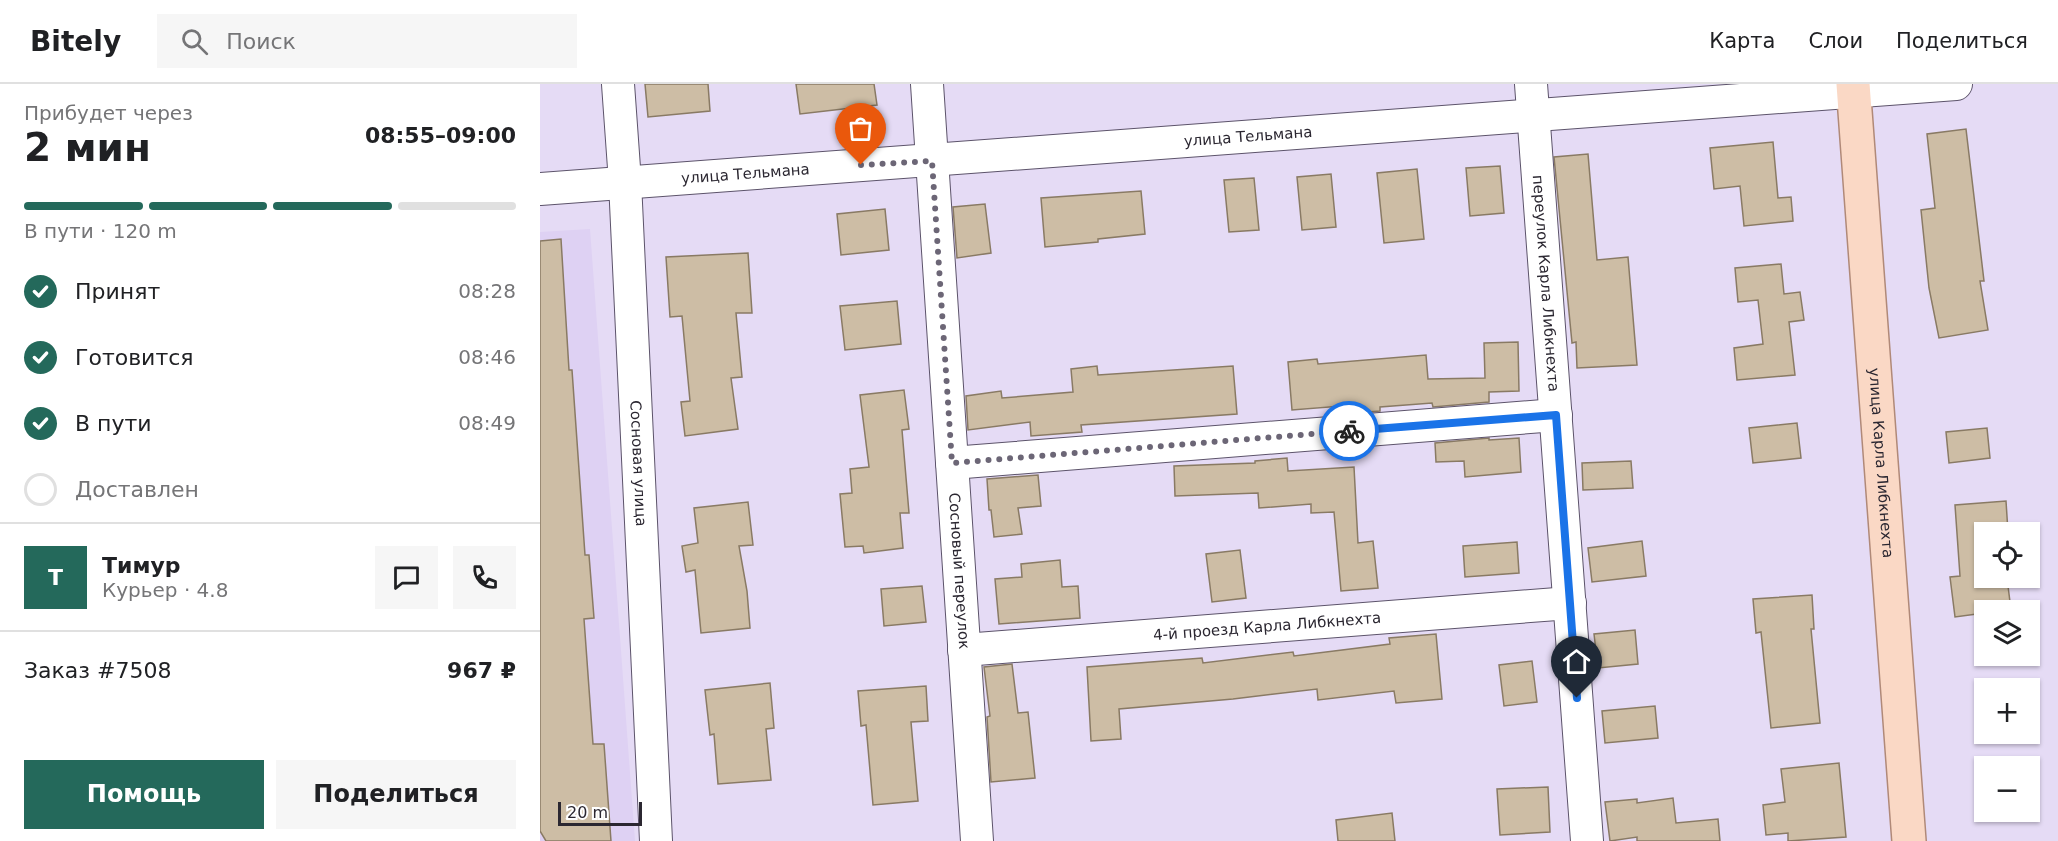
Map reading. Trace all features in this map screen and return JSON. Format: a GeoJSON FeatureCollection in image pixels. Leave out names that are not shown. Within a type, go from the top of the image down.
{"type":"FeatureCollection","features":[{"type":"Feature","properties":{"kind":"main road","name":"улица Карла Либкнехта"},"geometry":{"type":"LineString","coordinates":[[1853,87],[1910,841]]}},
{"type":"Feature","properties":{"kind":"street","name":"Сосновая улица"},"geometry":{"type":"LineString","coordinates":[[618,84],[625,182],[656,841]]}},
{"type":"Feature","properties":{"kind":"street","name":"Сосновый переулок"},"geometry":{"type":"LineString","coordinates":[[927,84],[977,841]]}},
{"type":"Feature","properties":{"kind":"street","name":"переулок Карла Либкнехта"},"geometry":{"type":"LineString","coordinates":[[1531,84],[1587,841]]}},
{"type":"Feature","properties":{"kind":"street","name":"улица Тельмана"},"geometry":{"type":"LineString","coordinates":[[540,189],[1533,115],[1853,87],[1956,84]]}},
{"type":"Feature","properties":{"kind":"street"},"geometry":{"type":"LineString","coordinates":[[952,463],[1556,415]]}},
{"type":"Feature","properties":{"kind":"street","name":"4-й проезд Карла Либкнехта"},"geometry":{"type":"LineString","coordinates":[[964,650],[1570,603]]}},
{"type":"Feature","properties":{"kind":"shaded area"},"geometry":{"type":"Polygon","coordinates":[[[590,229],[635,841],[540,841],[540,232],[590,229]]]}},
{"type":"Feature","properties":{"kind":"building"},"geometry":{"type":"Polygon","coordinates":[[[645,84],[708,84],[710,111],[648,117],[645,84]]]}},
{"type":"Feature","properties":{"kind":"building"},"geometry":{"type":"Polygon","coordinates":[[[796,84],[874,84],[877,105],[800,114],[796,84]]]}},
{"type":"Feature","properties":{"kind":"building"},"geometry":{"type":"Polygon","coordinates":[[[1966,129],[1984,281],[1980,281],[1988,330],[1939,338],[1929,288],[1921,210],[1935,208],[1927,134],[1966,129]]]}},
{"type":"Feature","properties":{"kind":"building"},"geometry":{"type":"Polygon","coordinates":[[[1773,142],[1778,198],[1791,197],[1793,221],[1744,226],[1740,186],[1714,189],[1710,148],[1773,142]]]}},
{"type":"Feature","properties":{"kind":"building"},"geometry":{"type":"Polygon","coordinates":[[[1588,154],[1597,260],[1628,257],[1637,365],[1577,368],[1576,342],[1572,343],[1554,157],[1588,154]]]}},
{"type":"Feature","properties":{"kind":"building"},"geometry":{"type":"Polygon","coordinates":[[[1500,166],[1504,213],[1470,216],[1466,168],[1500,166]]]}},
{"type":"Feature","properties":{"kind":"building"},"geometry":{"type":"Polygon","coordinates":[[[1417,169],[1424,239],[1384,243],[1377,173],[1417,169]]]}},
{"type":"Feature","properties":{"kind":"building"},"geometry":{"type":"Polygon","coordinates":[[[1331,174],[1336,227],[1302,230],[1297,177],[1331,174]]]}},
{"type":"Feature","properties":{"kind":"building"},"geometry":{"type":"Polygon","coordinates":[[[1254,178],[1259,230],[1229,232],[1224,180],[1254,178]]]}},
{"type":"Feature","properties":{"kind":"building"},"geometry":{"type":"Polygon","coordinates":[[[1141,191],[1145,234],[1098,239],[1098,242],[1045,247],[1041,198],[1141,191]]]}},
{"type":"Feature","properties":{"kind":"building"},"geometry":{"type":"Polygon","coordinates":[[[985,204],[991,253],[957,258],[953,207],[985,204]]]}},
{"type":"Feature","properties":{"kind":"building"},"geometry":{"type":"Polygon","coordinates":[[[885,209],[889,250],[841,255],[837,214],[885,209]]]}},
{"type":"Feature","properties":{"kind":"building"},"geometry":{"type":"Polygon","coordinates":[[[561,239],[569,370],[572,370],[585,555],[589,555],[594,618],[584,619],[593,744],[604,744],[611,841],[546,841],[540,831],[540,241],[561,239]]]}},
{"type":"Feature","properties":{"kind":"building"},"geometry":{"type":"Polygon","coordinates":[[[748,253],[752,313],[736,313],[742,377],[731,378],[738,429],[685,436],[681,402],[690,401],[682,316],[670,317],[666,257],[748,253]]]}},
{"type":"Feature","properties":{"kind":"building"},"geometry":{"type":"Polygon","coordinates":[[[1781,264],[1784,294],[1800,292],[1804,320],[1789,322],[1795,375],[1737,380],[1734,348],[1763,344],[1758,300],[1738,302],[1735,268],[1781,264]]]}},
{"type":"Feature","properties":{"kind":"building"},"geometry":{"type":"Polygon","coordinates":[[[897,301],[901,344],[845,350],[840,306],[897,301]]]}},
{"type":"Feature","properties":{"kind":"building"},"geometry":{"type":"Polygon","coordinates":[[[1518,342],[1519,391],[1489,392],[1489,402],[1433,407],[1432,403],[1380,407],[1380,411],[1355,413],[1354,405],[1292,410],[1288,362],[1317,359],[1318,364],[1426,355],[1428,379],[1485,378],[1484,343],[1518,342]]]}},
{"type":"Feature","properties":{"kind":"building"},"geometry":{"type":"Polygon","coordinates":[[[1097,366],[1098,375],[1233,366],[1237,414],[1081,425],[1082,432],[1031,436],[1030,422],[968,430],[966,396],[1001,391],[1002,398],[1073,392],[1071,369],[1097,366]]]}},
{"type":"Feature","properties":{"kind":"building"},"geometry":{"type":"Polygon","coordinates":[[[904,390],[909,429],[902,430],[909,513],[900,513],[903,548],[864,553],[863,546],[845,547],[840,494],[852,493],[850,469],[869,467],[860,395],[904,390]]]}},
{"type":"Feature","properties":{"kind":"building"},"geometry":{"type":"Polygon","coordinates":[[[1797,423],[1801,458],[1753,463],[1749,428],[1797,423]]]}},
{"type":"Feature","properties":{"kind":"building"},"geometry":{"type":"Polygon","coordinates":[[[1987,428],[1990,458],[1949,463],[1946,432],[1987,428]]]}},
{"type":"Feature","properties":{"kind":"building"},"geometry":{"type":"Polygon","coordinates":[[[1489,438],[1489,440],[1519,438],[1521,472],[1465,477],[1464,461],[1436,462],[1435,443],[1489,438]]]}},
{"type":"Feature","properties":{"kind":"building"},"geometry":{"type":"Polygon","coordinates":[[[1287,458],[1288,471],[1354,467],[1358,543],[1373,541],[1378,588],[1341,591],[1334,512],[1311,513],[1311,504],[1259,508],[1258,493],[1175,496],[1174,466],[1255,463],[1255,461],[1287,458]]]}},
{"type":"Feature","properties":{"kind":"building"},"geometry":{"type":"Polygon","coordinates":[[[1631,461],[1633,488],[1583,490],[1582,463],[1631,461]]]}},
{"type":"Feature","properties":{"kind":"building"},"geometry":{"type":"Polygon","coordinates":[[[1038,475],[1041,506],[1018,508],[1022,534],[994,537],[987,479],[1038,475]]]}},
{"type":"Feature","properties":{"kind":"building"},"geometry":{"type":"Polygon","coordinates":[[[2006,501],[2007,522],[1974,522],[1974,588],[2008,588],[2010,600],[1974,600],[1974,614],[1955,617],[1950,577],[1960,576],[1955,505],[2006,501]]]}},
{"type":"Feature","properties":{"kind":"building"},"geometry":{"type":"Polygon","coordinates":[[[748,502],[753,545],[739,546],[747,591],[750,628],[701,633],[695,570],[686,572],[682,546],[698,543],[694,508],[748,502]]]}},
{"type":"Feature","properties":{"kind":"building"},"geometry":{"type":"Polygon","coordinates":[[[1642,541],[1646,576],[1592,582],[1588,548],[1642,541]]]}},
{"type":"Feature","properties":{"kind":"building"},"geometry":{"type":"Polygon","coordinates":[[[1517,542],[1519,573],[1465,577],[1463,546],[1517,542]]]}},
{"type":"Feature","properties":{"kind":"building"},"geometry":{"type":"Polygon","coordinates":[[[1240,550],[1246,598],[1212,602],[1206,554],[1240,550]]]}},
{"type":"Feature","properties":{"kind":"building"},"geometry":{"type":"Polygon","coordinates":[[[1060,560],[1062,587],[1078,586],[1080,618],[999,624],[995,579],[1022,577],[1021,564],[1060,560]]]}},
{"type":"Feature","properties":{"kind":"building"},"geometry":{"type":"Polygon","coordinates":[[[922,586],[926,622],[884,626],[881,589],[922,586]]]}},
{"type":"Feature","properties":{"kind":"building"},"geometry":{"type":"Polygon","coordinates":[[[1812,595],[1814,629],[1811,629],[1820,723],[1771,728],[1761,632],[1756,633],[1753,599],[1812,595]]]}},
{"type":"Feature","properties":{"kind":"building"},"geometry":{"type":"Polygon","coordinates":[[[1635,630],[1638,664],[1598,668],[1594,634],[1635,630]]]}},
{"type":"Feature","properties":{"kind":"building"},"geometry":{"type":"Polygon","coordinates":[[[1436,634],[1442,699],[1396,703],[1394,691],[1318,700],[1317,689],[1119,709],[1121,739],[1091,741],[1087,667],[1202,658],[1203,663],[1293,652],[1294,656],[1390,644],[1389,638],[1436,634]]]}},
{"type":"Feature","properties":{"kind":"building"},"geometry":{"type":"Polygon","coordinates":[[[1532,661],[1537,702],[1504,706],[1499,665],[1532,661]]]}},
{"type":"Feature","properties":{"kind":"building"},"geometry":{"type":"Polygon","coordinates":[[[1012,664],[1018,713],[1028,712],[1035,778],[991,782],[987,717],[990,716],[984,667],[1012,664]]]}},
{"type":"Feature","properties":{"kind":"building"},"geometry":{"type":"Polygon","coordinates":[[[770,683],[774,728],[766,729],[771,780],[718,784],[714,734],[710,735],[705,690],[770,683]]]}},
{"type":"Feature","properties":{"kind":"building"},"geometry":{"type":"Polygon","coordinates":[[[926,686],[928,721],[911,722],[918,801],[873,805],[866,725],[861,726],[858,691],[926,686]]]}},
{"type":"Feature","properties":{"kind":"building"},"geometry":{"type":"Polygon","coordinates":[[[1655,706],[1658,738],[1605,743],[1602,711],[1655,706]]]}},
{"type":"Feature","properties":{"kind":"building"},"geometry":{"type":"Polygon","coordinates":[[[1839,763],[1846,837],[1788,841],[1788,833],[1766,835],[1763,805],[1785,802],[1781,769],[1839,763]]]}},
{"type":"Feature","properties":{"kind":"building"},"geometry":{"type":"Polygon","coordinates":[[[1548,787],[1550,832],[1500,835],[1497,789],[1548,787]]]}},
{"type":"Feature","properties":{"kind":"building"},"geometry":{"type":"Polygon","coordinates":[[[1673,798],[1676,823],[1718,819],[1720,841],[1637,841],[1637,837],[1610,841],[1605,802],[1637,799],[1637,803],[1673,798]]]}},
{"type":"Feature","properties":{"kind":"building"},"geometry":{"type":"Polygon","coordinates":[[[1392,813],[1395,841],[1338,841],[1336,820],[1392,813]]]}},
{"type":"Feature","properties":{"kind":"way so far"},"geometry":{"type":"LineString","coordinates":[[861,165],[932,161],[952,463],[1349,431]]}},
{"type":"Feature","properties":{"kind":"route"},"geometry":{"type":"LineString","coordinates":[[1349,431],[1556,415],[1577,698]]}}]}
